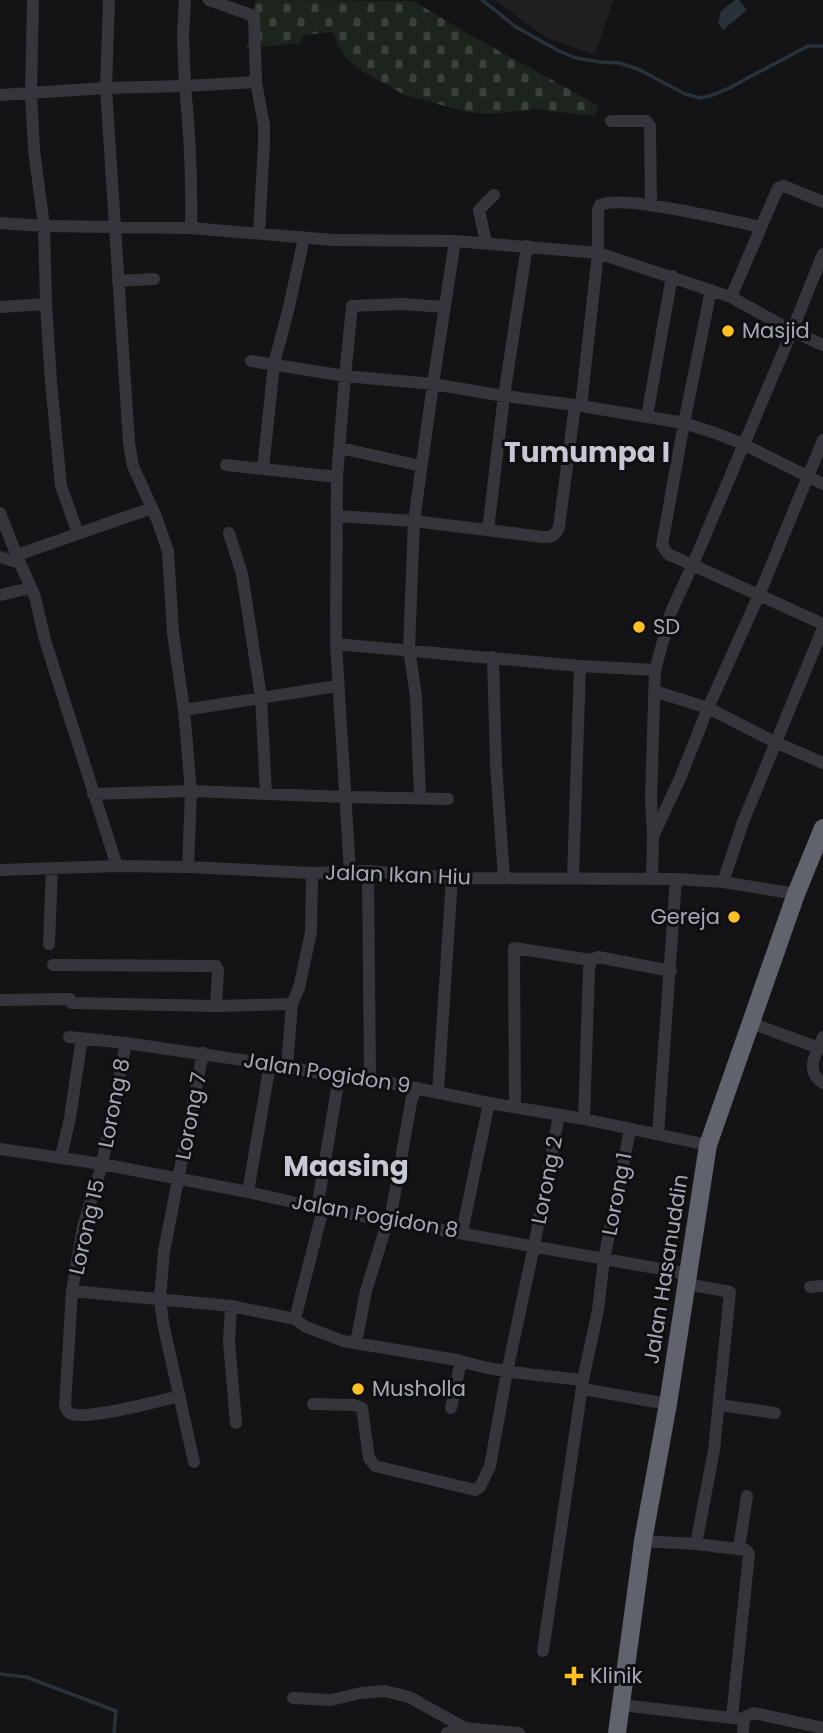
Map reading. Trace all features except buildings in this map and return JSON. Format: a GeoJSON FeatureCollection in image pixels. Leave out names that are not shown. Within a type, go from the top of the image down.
{"type":"FeatureCollection","features":[{"type":"Feature","properties":{"kind":"highway","name":"Jalan Hasanuddin"},"geometry":{"type":"LineString","coordinates":[[617,1733],[643,1541],[668,1404],[708,1145],[796,894],[823,828]]}},
{"type":"Feature","properties":{"kind":"street"},"geometry":{"type":"LineString","coordinates":[[33,0],[31,93],[34,150],[44,226],[51,382],[61,486],[78,533]]}},
{"type":"Feature","properties":{"kind":"street"},"geometry":{"type":"LineString","coordinates":[[109,0],[106,88],[129,443],[133,466],[168,551],[173,634],[184,710],[191,791],[188,867]]}},
{"type":"Feature","properties":{"kind":"street"},"geometry":{"type":"LineString","coordinates":[[185,0],[183,36],[192,184],[191,228]]}},
{"type":"Feature","properties":{"kind":"street"},"geometry":{"type":"LineString","coordinates":[[209,0],[254,16],[256,82],[264,125],[259,233]]}},
{"type":"Feature","properties":{"kind":"street"},"geometry":{"type":"LineString","coordinates":[[0,95],[256,82]]}},
{"type":"Feature","properties":{"kind":"street"},"geometry":{"type":"LineString","coordinates":[[611,121],[646,121],[650,126],[651,205]]}},
{"type":"Feature","properties":{"kind":"street"},"geometry":{"type":"LineString","coordinates":[[731,297],[777,189],[784,186],[823,202]]}},
{"type":"Feature","properties":{"kind":"street"},"geometry":{"type":"LineString","coordinates":[[486,243],[479,210],[494,195]]}},
{"type":"Feature","properties":{"kind":"street"},"geometry":{"type":"LineString","coordinates":[[337,516],[414,521],[553,537],[559,527],[578,405],[598,253],[600,205],[613,202],[651,205],[761,227]]}},
{"type":"Feature","properties":{"kind":"street"},"geometry":{"type":"LineString","coordinates":[[0,223],[191,228],[345,241],[455,241],[598,253],[731,297],[823,345]]}},
{"type":"Feature","properties":{"kind":"street"},"geometry":{"type":"LineString","coordinates":[[263,469],[274,365],[304,238]]}},
{"type":"Feature","properties":{"kind":"street"},"geometry":{"type":"LineString","coordinates":[[420,797],[416,696],[409,649],[414,521],[455,241]]}},
{"type":"Feature","properties":{"kind":"street"},"geometry":{"type":"LineString","coordinates":[[488,530],[504,396],[527,246]]}},
{"type":"Feature","properties":{"kind":"street"},"geometry":{"type":"LineString","coordinates":[[652,879],[651,799],[655,670],[671,612],[823,254]]}},
{"type":"Feature","properties":{"kind":"street"},"geometry":{"type":"LineString","coordinates":[[647,416],[672,276]]}},
{"type":"Feature","properties":{"kind":"street"},"geometry":{"type":"LineString","coordinates":[[118,281],[154,279]]}},
{"type":"Feature","properties":{"kind":"street"},"geometry":{"type":"LineString","coordinates":[[711,290],[662,545],[668,554],[823,626],[743,822],[723,883]]}},
{"type":"Feature","properties":{"kind":"street"},"geometry":{"type":"LineString","coordinates":[[0,307],[46,304]]}},
{"type":"Feature","properties":{"kind":"street"},"geometry":{"type":"LineString","coordinates":[[350,872],[336,644],[337,477],[352,306],[401,304],[445,307]]}},
{"type":"Feature","properties":{"kind":"street"},"geometry":{"type":"LineString","coordinates":[[251,361],[345,376],[433,384],[647,416],[715,433],[823,484]]}},
{"type":"Feature","properties":{"kind":"street"},"geometry":{"type":"LineString","coordinates":[[653,837],[759,595],[823,440]]}},
{"type":"Feature","properties":{"kind":"street"},"geometry":{"type":"LineString","coordinates":[[340,448],[421,466]]}},
{"type":"Feature","properties":{"kind":"street"},"geometry":{"type":"LineString","coordinates":[[226,465],[337,477]]}},
{"type":"Feature","properties":{"kind":"street"},"geometry":{"type":"LineString","coordinates":[[0,557],[18,559],[78,533],[152,508]]}},
{"type":"Feature","properties":{"kind":"street"},"geometry":{"type":"LineString","coordinates":[[0,513],[31,588],[117,866]]}},
{"type":"Feature","properties":{"kind":"street"},"geometry":{"type":"LineString","coordinates":[[229,533],[242,574],[261,697],[266,794]]}},
{"type":"Feature","properties":{"kind":"street"},"geometry":{"type":"LineString","coordinates":[[0,595],[31,588]]}},
{"type":"Feature","properties":{"kind":"street"},"geometry":{"type":"LineString","coordinates":[[336,644],[580,666],[655,670]]}},
{"type":"Feature","properties":{"kind":"street"},"geometry":{"type":"LineString","coordinates":[[493,657],[496,765],[504,878]]}},
{"type":"Feature","properties":{"kind":"street"},"geometry":{"type":"LineString","coordinates":[[573,878],[580,666]]}},
{"type":"Feature","properties":{"kind":"street"},"geometry":{"type":"LineString","coordinates":[[184,710],[337,686]]}},
{"type":"Feature","properties":{"kind":"street"},"geometry":{"type":"LineString","coordinates":[[654,691],[708,708],[823,763]]}},
{"type":"Feature","properties":{"kind":"street"},"geometry":{"type":"LineString","coordinates":[[93,794],[191,791],[448,799]]}},
{"type":"Feature","properties":{"kind":"street","name":"Jalan Ikan Hiu"},"geometry":{"type":"LineString","coordinates":[[0,870],[117,866],[312,873],[368,871],[452,878],[676,879],[796,894]]}},
{"type":"Feature","properties":{"kind":"street"},"geometry":{"type":"LineString","coordinates":[[49,944],[52,868]]}},
{"type":"Feature","properties":{"kind":"street"},"geometry":{"type":"LineString","coordinates":[[368,871],[370,1079]]}},
{"type":"Feature","properties":{"kind":"street"},"geometry":{"type":"LineString","coordinates":[[287,1067],[292,1004],[299,988],[311,932],[312,873]]}},
{"type":"Feature","properties":{"kind":"street"},"geometry":{"type":"LineString","coordinates":[[438,1092],[452,878]]}},
{"type":"Feature","properties":{"kind":"street"},"geometry":{"type":"LineString","coordinates":[[658,1134],[676,879]]}},
{"type":"Feature","properties":{"kind":"street"},"geometry":{"type":"LineString","coordinates":[[515,1107],[514,948],[591,960],[598,957],[671,971]]}},
{"type":"Feature","properties":{"kind":"street"},"geometry":{"type":"LineString","coordinates":[[584,1119],[591,960]]}},
{"type":"Feature","properties":{"kind":"street"},"geometry":{"type":"LineString","coordinates":[[53,965],[216,966],[216,1006]]}},
{"type":"Feature","properties":{"kind":"street"},"geometry":{"type":"LineString","coordinates":[[0,1000],[70,999],[72,1003],[216,1006],[292,1004]]}},
{"type":"Feature","properties":{"kind":"street"},"geometry":{"type":"LineString","coordinates":[[751,1023],[821,1043],[812,1069],[814,1076],[823,1083]]}},
{"type":"Feature","properties":{"kind":"street","name":"Jalan Pogidon 9"},"geometry":{"type":"LineString","coordinates":[[69,1037],[203,1053],[346,1078],[370,1079],[708,1145]]}},
{"type":"Feature","properties":{"kind":"street"},"geometry":{"type":"LineString","coordinates":[[61,1157],[81,1044],[86,1040]]}},
{"type":"Feature","properties":{"kind":"street","name":"Lorong 8"},"geometry":{"type":"LineString","coordinates":[[102,1164],[126,1043]]}},
{"type":"Feature","properties":{"kind":"street","name":"Lorong 7"},"geometry":{"type":"LineString","coordinates":[[194,1462],[160,1299],[164,1251],[203,1053]]}},
{"type":"Feature","properties":{"kind":"street"},"geometry":{"type":"LineString","coordinates":[[248,1192],[270,1064]]}},
{"type":"Feature","properties":{"kind":"street"},"geometry":{"type":"LineString","coordinates":[[295,1319],[323,1209],[318,1203],[338,1083],[346,1078]]}},
{"type":"Feature","properties":{"kind":"street"},"geometry":{"type":"LineString","coordinates":[[356,1343],[366,1291],[392,1220],[412,1097],[418,1088]]}},
{"type":"Feature","properties":{"kind":"street"},"geometry":{"type":"LineString","coordinates":[[462,1233],[489,1103]]}},
{"type":"Feature","properties":{"kind":"street","name":"Lorong 2"},"geometry":{"type":"LineString","coordinates":[[313,1404],[354,1405],[362,1408],[369,1458],[375,1466],[476,1490],[480,1487],[490,1466],[559,1115]]}},
{"type":"Feature","properties":{"kind":"street","name":"Lorong 1"},"geometry":{"type":"LineString","coordinates":[[543,1651],[583,1384],[630,1129]]}},
{"type":"Feature","properties":{"kind":"street","name":"Jalan Pogidon 8"},"geometry":{"type":"LineString","coordinates":[[0,1149],[179,1178],[323,1209],[604,1259],[730,1292],[720,1405]]}},
{"type":"Feature","properties":{"kind":"street","name":"Lorong 15"},"geometry":{"type":"LineString","coordinates":[[102,1164],[83,1227],[72,1291],[65,1406],[67,1411],[74,1414],[108,1412],[180,1396]]}},
{"type":"Feature","properties":{"kind":"street"},"geometry":{"type":"LineString","coordinates":[[72,1291],[231,1306],[295,1319],[306,1327],[343,1341],[583,1384],[668,1404]]}},
{"type":"Feature","properties":{"kind":"street"},"geometry":{"type":"LineString","coordinates":[[231,1306],[229,1342],[236,1423]]}},
{"type":"Feature","properties":{"kind":"street"},"geometry":{"type":"LineString","coordinates":[[451,1408],[461,1362]]}},
{"type":"Feature","properties":{"kind":"street"},"geometry":{"type":"LineString","coordinates":[[696,1544],[720,1405],[775,1413]]}},
{"type":"Feature","properties":{"kind":"street"},"geometry":{"type":"LineString","coordinates":[[739,1548],[747,1496]]}},
{"type":"Feature","properties":{"kind":"street"},"geometry":{"type":"LineString","coordinates":[[643,1541],[739,1548],[748,1552],[738,1718],[743,1733]]}},
{"type":"Feature","properties":{"kind":"street"},"geometry":{"type":"LineString","coordinates":[[293,1698],[331,1700],[385,1691],[409,1697],[465,1728]]}},
{"type":"Feature","properties":{"kind":"street"},"geometry":{"type":"LineString","coordinates":[[622,1705],[738,1718],[754,1713],[823,1728]]}},
{"type":"Feature","properties":{"kind":"street"},"geometry":{"type":"LineString","coordinates":[[447,1733],[465,1728],[519,1733]]}},
{"type":"Feature","properties":{"kind":"shaded area"},"geometry":{"type":"Polygon","coordinates":[[[495,0],[613,0],[595,55],[547,38],[495,0]]]}},
{"type":"Feature","properties":{"kind":"shaded area"},"geometry":{"type":"Polygon","coordinates":[[[739,0],[747,10],[723,30],[718,23],[721,11],[739,0]]]}},
{"type":"Feature","properties":{"kind":"green space"},"geometry":{"type":"Polygon","coordinates":[[[255,0],[413,1],[599,106],[594,116],[533,109],[493,114],[466,112],[405,95],[363,72],[346,58],[333,32],[303,35],[301,43],[247,48],[255,0]]]}},
{"type":"Feature","properties":{"kind":"waterway"},"geometry":{"type":"LineString","coordinates":[[482,0],[516,27],[559,51],[576,58],[619,63],[638,69],[685,94],[700,98],[729,88],[808,46],[823,46]]}},
{"type":"Feature","properties":{"kind":"waterway"},"geometry":{"type":"LineString","coordinates":[[0,1674],[26,1677],[116,1711],[114,1733]]}},
{"type":"Feature","properties":{"kind":"place","name":"Masjid"},"geometry":{"type":"Point","coordinates":[728,331]}},
{"type":"Feature","properties":{"kind":"place","name":"SD"},"geometry":{"type":"Point","coordinates":[639,627]}},
{"type":"Feature","properties":{"kind":"place","name":"Gereja"},"geometry":{"type":"Point","coordinates":[734,917]}},
{"type":"Feature","properties":{"kind":"place","name":"Musholla"},"geometry":{"type":"Point","coordinates":[358,1389]}},
{"type":"Feature","properties":{"kind":"place","name":"Klinik"},"geometry":{"type":"Point","coordinates":[574,1676]}},
{"type":"Feature","properties":{"kind":"district","name":"Tumumpa I"},"geometry":{"type":"Point","coordinates":[587,452]}},
{"type":"Feature","properties":{"kind":"district","name":"Maasing"},"geometry":{"type":"Point","coordinates":[346,1166]}}]}
